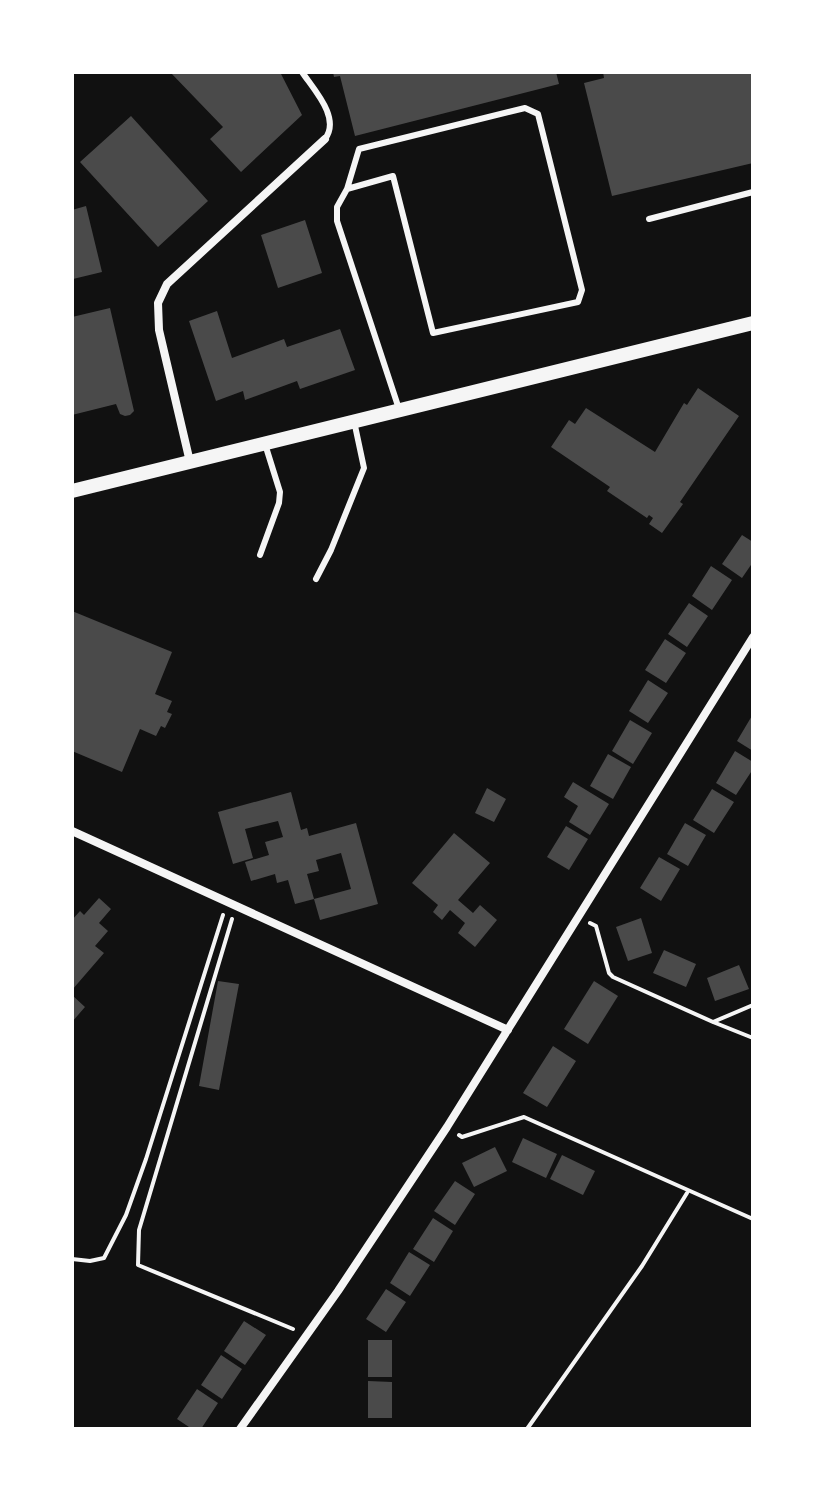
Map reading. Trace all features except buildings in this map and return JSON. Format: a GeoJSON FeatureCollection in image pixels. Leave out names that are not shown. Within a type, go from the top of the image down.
{"type":"FeatureCollection","features":[{"type":"Feature","properties":{"kind":"street"},"geometry":{"type":"LineString","coordinates":[[190,462],[159,330],[157,316],[161,294],[167,284],[325,139]]}},
{"type":"Feature","properties":{"kind":"street"},"geometry":{"type":"LineString","coordinates":[[72,491],[753,323]]}},
{"type":"Feature","properties":{"kind":"street"},"geometry":{"type":"LineString","coordinates":[[240,1429],[447,1127],[753,637]]}},
{"type":"Feature","properties":{"kind":"street"},"geometry":{"type":"LineString","coordinates":[[72,831],[508,1030]]}},
{"type":"Feature","properties":{"kind":"lane"},"geometry":{"type":"LineString","coordinates":[[302,72],[331,119],[331,132],[325,139]]}},
{"type":"Feature","properties":{"kind":"lane"},"geometry":{"type":"LineString","coordinates":[[347,189],[393,176],[433,333],[578,302],[582,290],[538,114],[525,108],[359,149],[347,189],[337,207],[337,221],[399,410]]}},
{"type":"Feature","properties":{"kind":"lane"},"geometry":{"type":"LineString","coordinates":[[649,219],[753,192]]}},
{"type":"Feature","properties":{"kind":"lane"},"geometry":{"type":"LineString","coordinates":[[316,579],[364,468],[354,421]]}},
{"type":"Feature","properties":{"kind":"lane"},"geometry":{"type":"LineString","coordinates":[[260,555],[280,492],[264,443]]}},
{"type":"Feature","properties":{"kind":"path"},"geometry":{"type":"LineString","coordinates":[[72,1259],[90,1261],[104,1258],[126,1215],[232,903]]}},
{"type":"Feature","properties":{"kind":"path"},"geometry":{"type":"LineString","coordinates":[[232,903],[139,1230],[138,1265],[306,1335]]}},
{"type":"Feature","properties":{"kind":"path"},"geometry":{"type":"LineString","coordinates":[[597,932],[609,973],[613,977],[753,1038]]}},
{"type":"Feature","properties":{"kind":"path"},"geometry":{"type":"LineString","coordinates":[[713,1022],[753,1005]]}},
{"type":"Feature","properties":{"kind":"path"},"geometry":{"type":"LineString","coordinates":[[447,1127],[462,1137],[524,1117],[753,1219]]}},
{"type":"Feature","properties":{"kind":"path"},"geometry":{"type":"LineString","coordinates":[[527,1429],[642,1266],[687,1192]]}}]}
